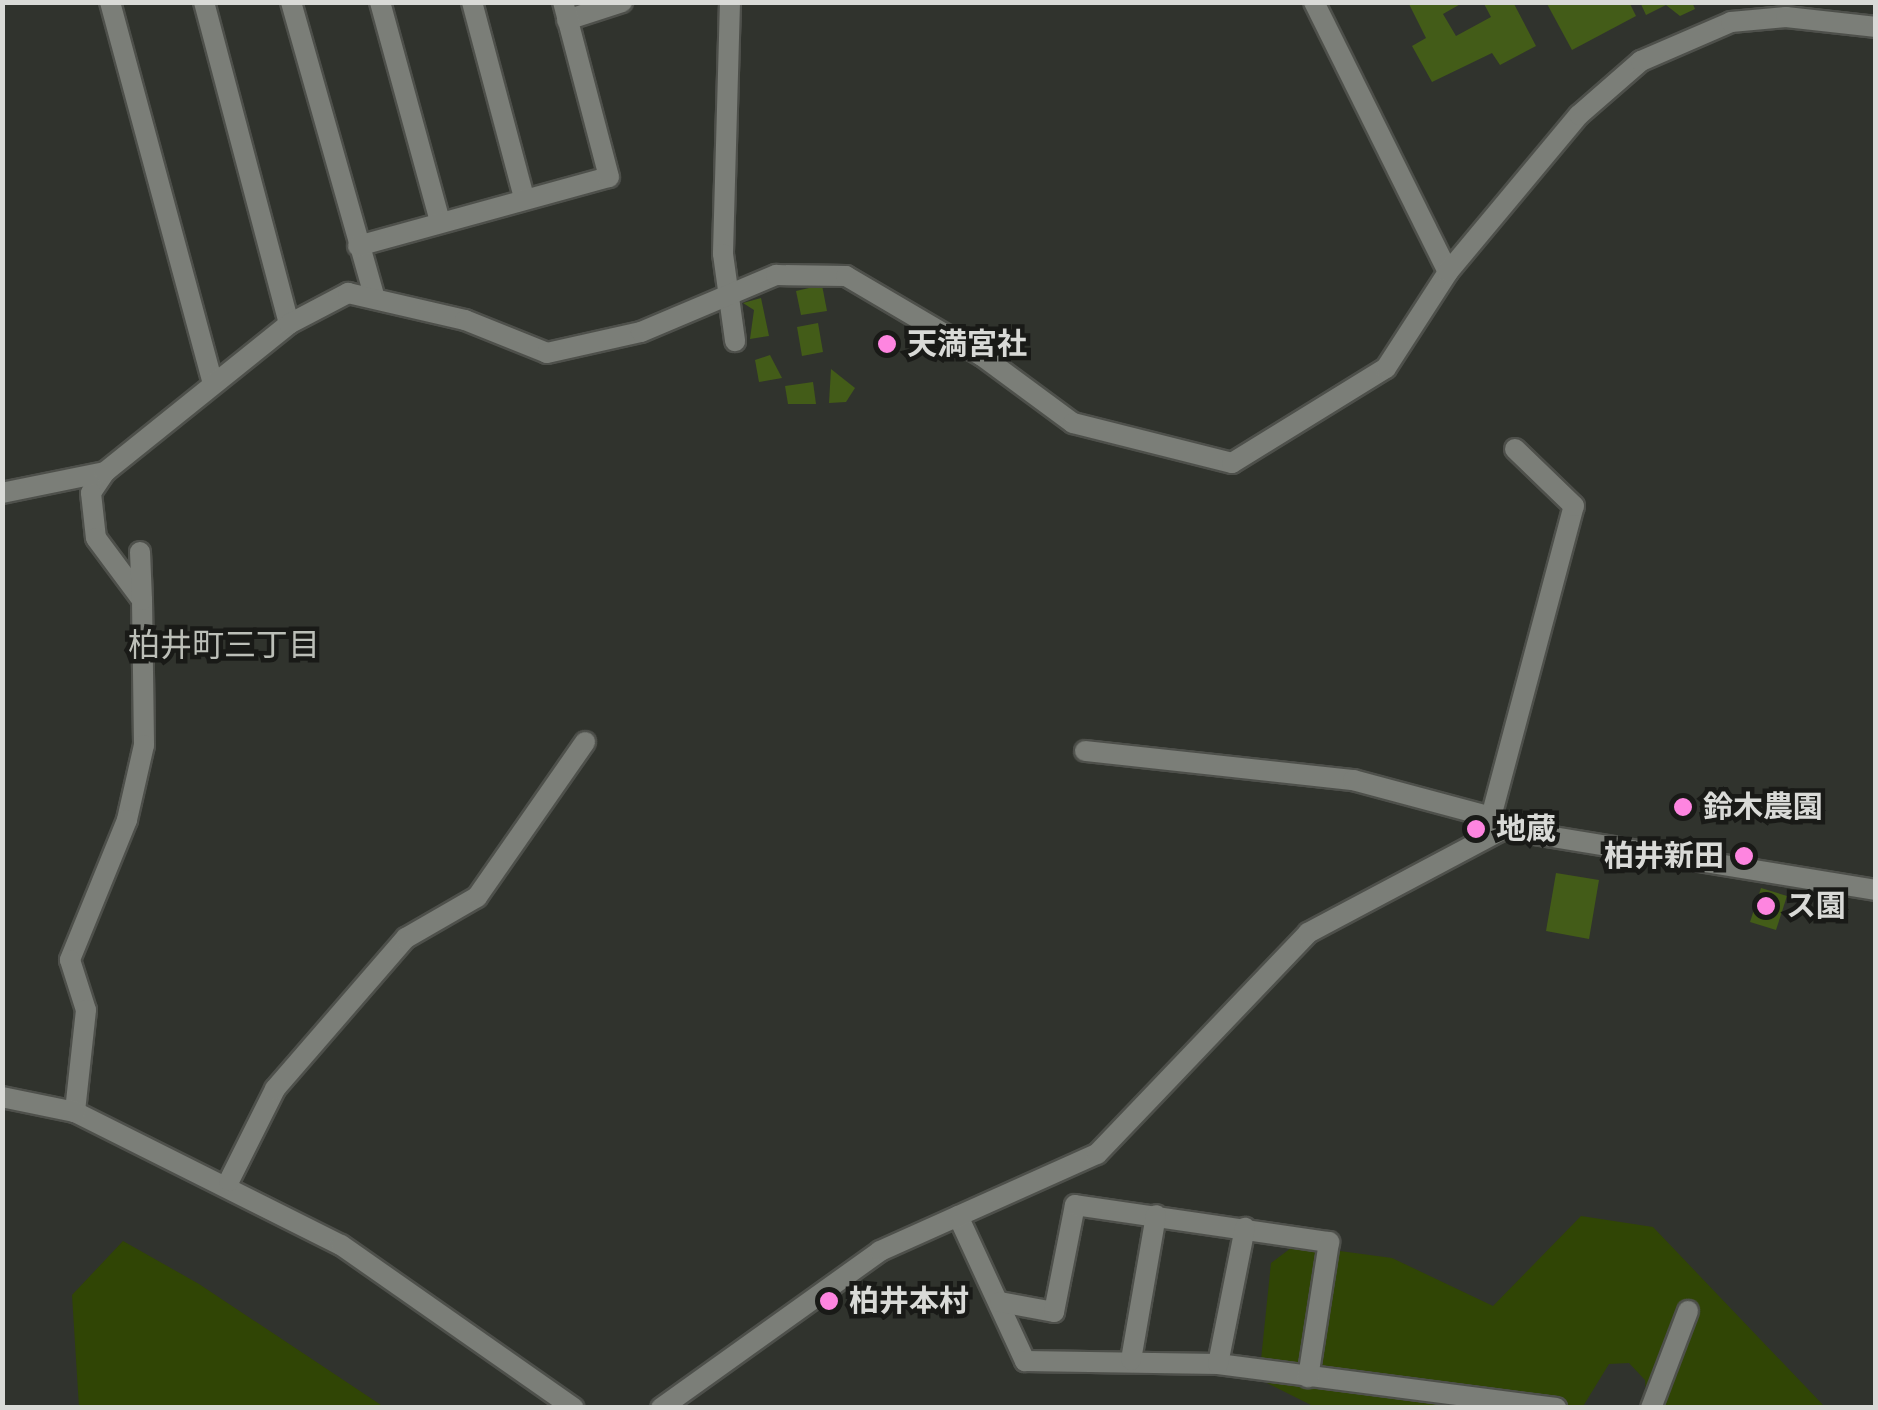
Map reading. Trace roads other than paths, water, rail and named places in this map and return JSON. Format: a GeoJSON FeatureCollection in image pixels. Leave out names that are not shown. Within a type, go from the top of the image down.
{"type":"FeatureCollection","features":[{"type":"Feature","properties":{"kind":"street"},"geometry":{"type":"LineString","coordinates":[[110,2],[213,384]]}},
{"type":"Feature","properties":{"kind":"street"},"geometry":{"type":"LineString","coordinates":[[204,2],[289,324]]}},
{"type":"Feature","properties":{"kind":"street"},"geometry":{"type":"LineString","coordinates":[[291,2],[374,295]]}},
{"type":"Feature","properties":{"kind":"street"},"geometry":{"type":"LineString","coordinates":[[380,2],[439,218]]}},
{"type":"Feature","properties":{"kind":"street"},"geometry":{"type":"LineString","coordinates":[[472,2],[524,198]]}},
{"type":"Feature","properties":{"kind":"street"},"geometry":{"type":"LineString","coordinates":[[358,246],[439,218],[609,178],[565,11],[622,2]]}},
{"type":"Feature","properties":{"kind":"street"},"geometry":{"type":"LineString","coordinates":[[730,2],[728,294],[735,342]]}},
{"type":"Feature","properties":{"kind":"street"},"geometry":{"type":"LineString","coordinates":[[1314,2],[1448,272]]}},
{"type":"Feature","properties":{"kind":"street"},"geometry":{"type":"LineString","coordinates":[[142,600],[96,538],[91,493],[104,472],[289,324],[348,294],[374,295],[547,353],[641,332],[776,275],[846,276],[982,356],[1074,423],[1232,464],[1386,368],[1448,272],[1579,115],[1672,40],[1786,17],[1876,28]]}},
{"type":"Feature","properties":{"kind":"street"},"geometry":{"type":"LineString","coordinates":[[661,1408],[880,1251],[1097,1154],[1308,933],[1498,823],[1574,506],[1514,449]]}},
{"type":"Feature","properties":{"kind":"street"},"geometry":{"type":"LineString","coordinates":[[2,493],[104,472]]}},
{"type":"Feature","properties":{"kind":"street"},"geometry":{"type":"LineString","coordinates":[[76,1112],[86,1010],[70,960],[133,800],[144,745],[140,552]]}},
{"type":"Feature","properties":{"kind":"street"},"geometry":{"type":"LineString","coordinates":[[228,1181],[276,1089],[406,938],[478,897],[585,742]]}},
{"type":"Feature","properties":{"kind":"street"},"geometry":{"type":"LineString","coordinates":[[1085,752],[1353,780],[1498,823],[1876,890]]}},
{"type":"Feature","properties":{"kind":"street"},"geometry":{"type":"LineString","coordinates":[[2,1096],[76,1112],[228,1181],[340,1245],[574,1408]]}},
{"type":"Feature","properties":{"kind":"street"},"geometry":{"type":"LineString","coordinates":[[1000,1302],[1054,1312],[1075,1205],[1329,1242],[1308,1377]]}},
{"type":"Feature","properties":{"kind":"street"},"geometry":{"type":"LineString","coordinates":[[1131,1360],[1156,1215]]}},
{"type":"Feature","properties":{"kind":"street"},"geometry":{"type":"LineString","coordinates":[[958,1216],[1025,1361],[1074,1368],[1131,1360],[1218,1364],[1556,1408]]}},
{"type":"Feature","properties":{"kind":"street"},"geometry":{"type":"LineString","coordinates":[[1218,1364],[1245,1228]]}},
{"type":"Feature","properties":{"kind":"street"},"geometry":{"type":"LineString","coordinates":[[1651,1408],[1688,1312]]}},
{"type":"Feature","properties":{"kind":"place","name":"天満宮社"},"geometry":{"type":"Point","coordinates":[887,344]}},
{"type":"Feature","properties":{"kind":"place","name":"鈴木農園"},"geometry":{"type":"Point","coordinates":[1683,807]}},
{"type":"Feature","properties":{"kind":"place","name":"地蔵"},"geometry":{"type":"Point","coordinates":[1476,829]}},
{"type":"Feature","properties":{"kind":"place","name":"柏井新田"},"geometry":{"type":"Point","coordinates":[1744,856]}},
{"type":"Feature","properties":{"kind":"place","name":"ス園"},"geometry":{"type":"Point","coordinates":[1766,906]}},
{"type":"Feature","properties":{"kind":"place","name":"柏井本村"},"geometry":{"type":"Point","coordinates":[829,1301]}},
{"type":"Feature","properties":{"kind":"district","name":"柏井町三丁目"},"geometry":{"type":"Point","coordinates":[224,645]}}]}
